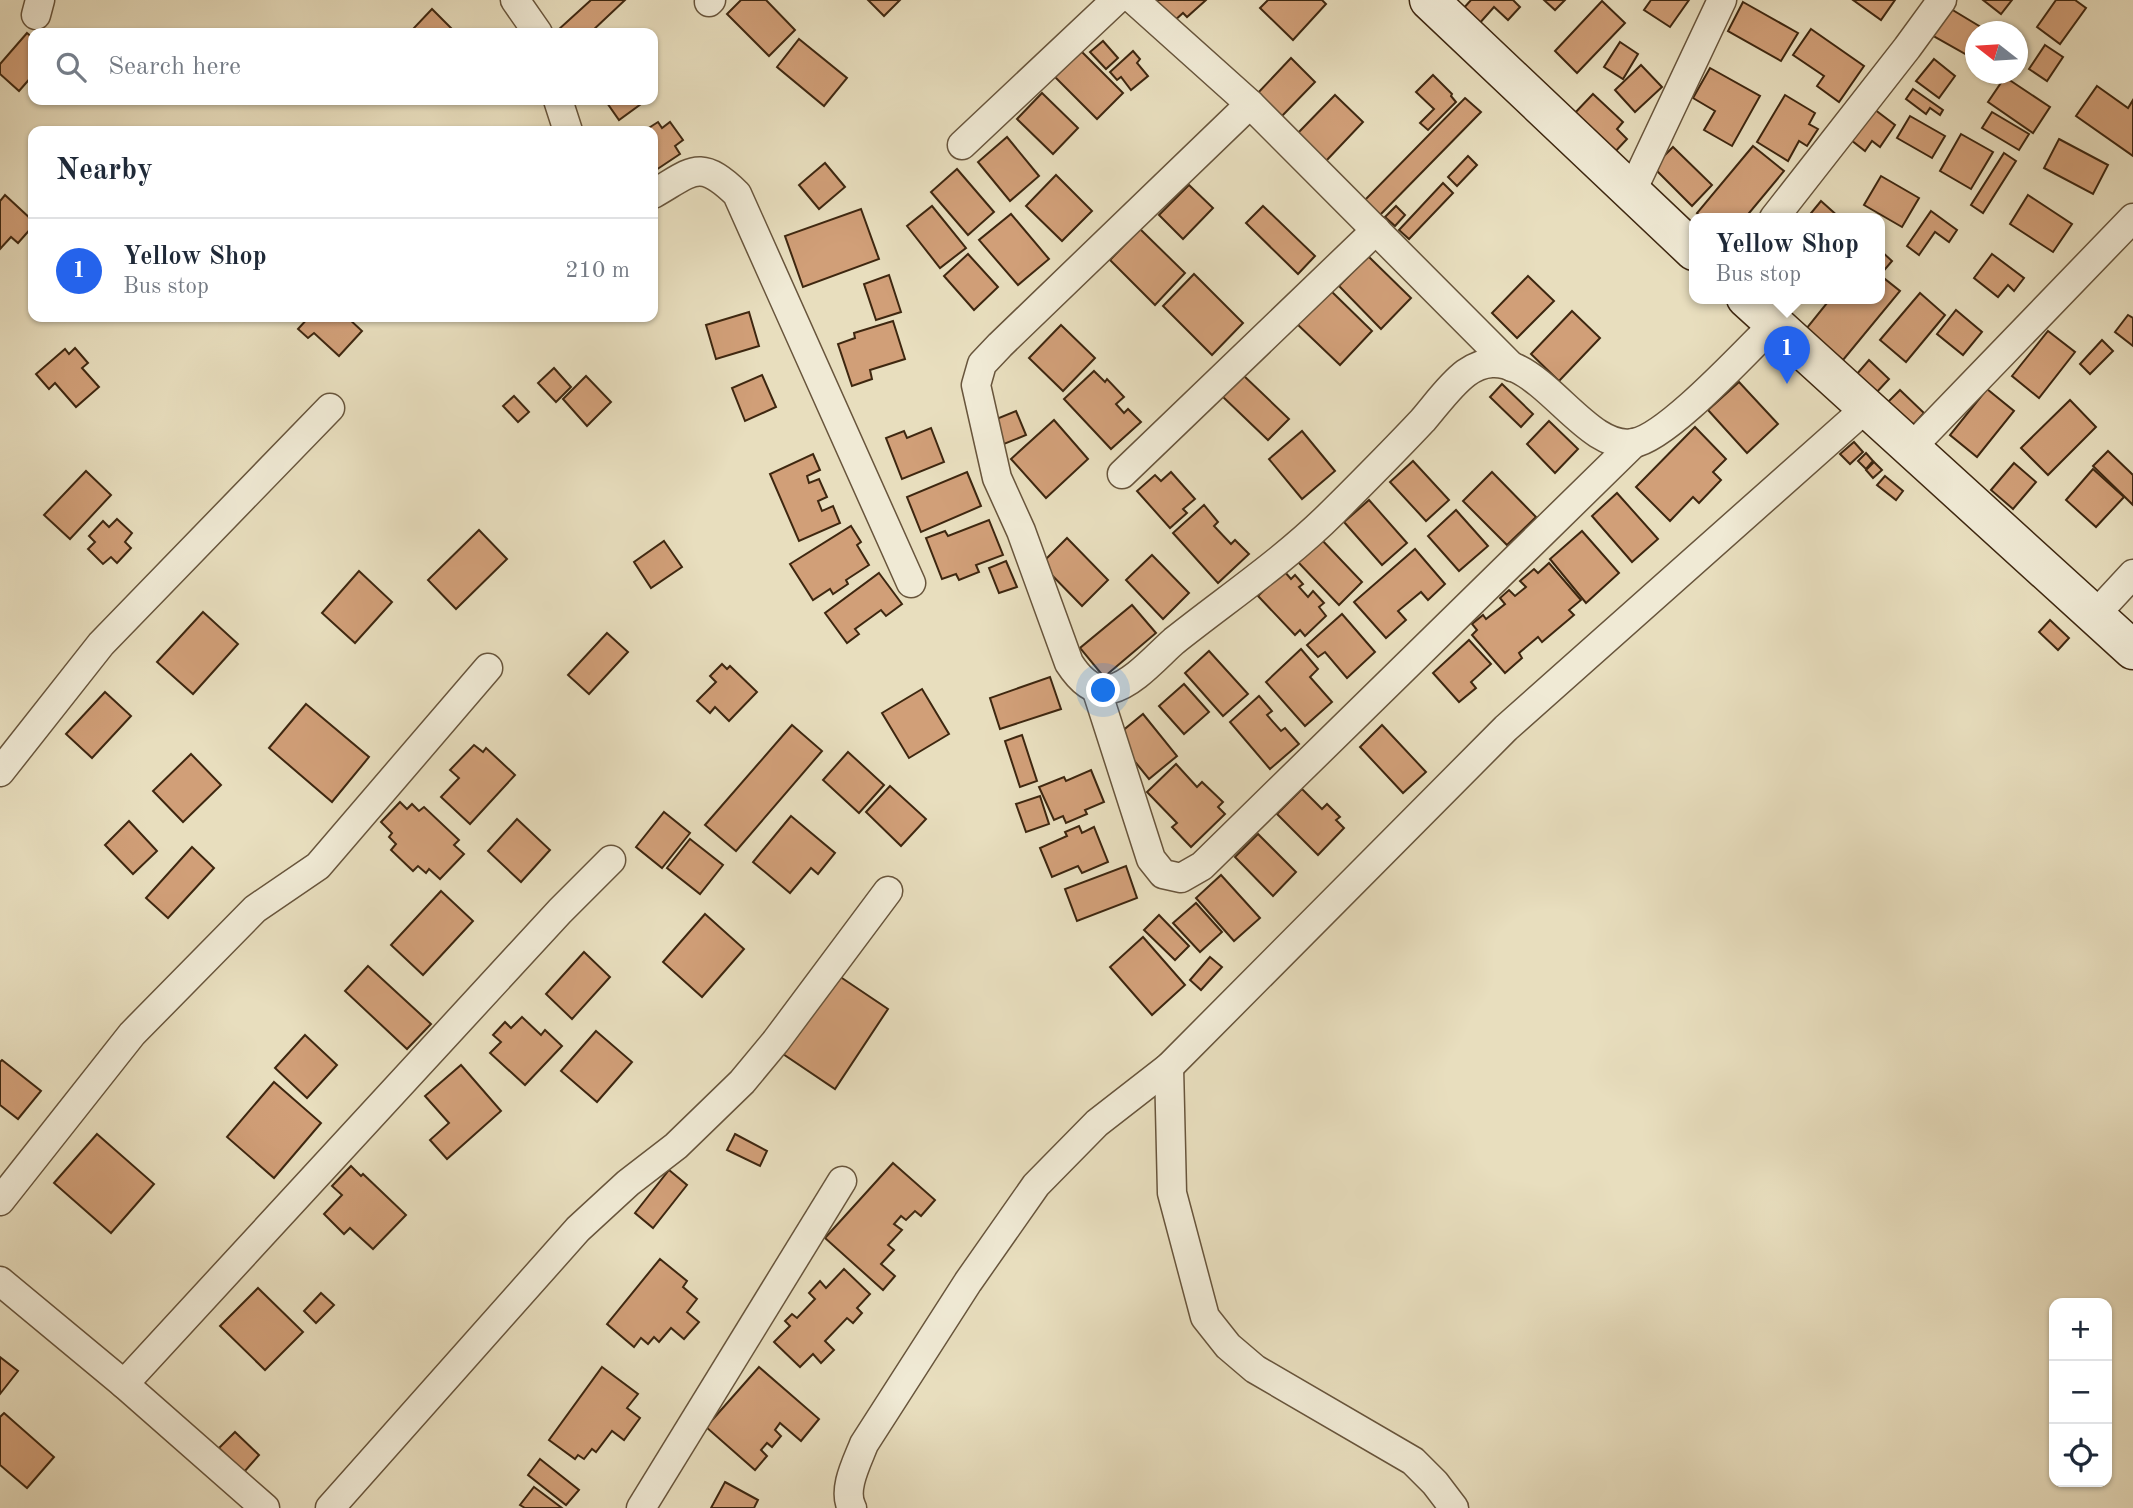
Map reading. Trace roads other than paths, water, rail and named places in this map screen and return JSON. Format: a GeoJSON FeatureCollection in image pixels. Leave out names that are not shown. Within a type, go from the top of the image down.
{"type":"FeatureCollection","features":[{"type":"Feature","properties":{"kind":"street"},"geometry":{"type":"LineString","coordinates":[[515,0],[535,28]]}},
{"type":"Feature","properties":{"kind":"street"},"geometry":{"type":"LineString","coordinates":[[962,145],[1116,0]]}},
{"type":"Feature","properties":{"kind":"street"},"geometry":{"type":"LineString","coordinates":[[1134,0],[1250,104],[1512,367]]}},
{"type":"Feature","properties":{"kind":"street"},"geometry":{"type":"LineString","coordinates":[[1429,0],[1689,245]]}},
{"type":"Feature","properties":{"kind":"street"},"geometry":{"type":"LineString","coordinates":[[1631,193],[1722,0]]}},
{"type":"Feature","properties":{"kind":"street"},"geometry":{"type":"LineString","coordinates":[[1778,213],[1942,0]]}},
{"type":"Feature","properties":{"kind":"street"},"geometry":{"type":"LineString","coordinates":[[1250,104],[982,364],[976,386],[997,478],[1021,531],[1069,663],[1079,678],[1096,688],[1110,689],[1126,683],[1306,539],[1386,460],[1467,373],[1491,363],[1512,367],[1531,377],[1600,436],[1634,443]]}},
{"type":"Feature","properties":{"kind":"street"},"geometry":{"type":"LineString","coordinates":[[560,105],[566,126]]}},
{"type":"Feature","properties":{"kind":"street"},"geometry":{"type":"LineString","coordinates":[[658,191],[685,174],[701,171],[718,176],[737,194],[911,583]]}},
{"type":"Feature","properties":{"kind":"street"},"geometry":{"type":"LineString","coordinates":[[1910,449],[2133,218]]}},
{"type":"Feature","properties":{"kind":"street"},"geometry":{"type":"LineString","coordinates":[[1122,474],[1376,230]]}},
{"type":"Feature","properties":{"kind":"street"},"geometry":{"type":"LineString","coordinates":[[1752,304],[2133,650]]}},
{"type":"Feature","properties":{"kind":"street"},"geometry":{"type":"LineString","coordinates":[[1096,688],[1151,859],[1163,874],[1181,878],[1202,866],[1634,443],[1668,427],[1774,324]]}},
{"type":"Feature","properties":{"kind":"street"},"geometry":{"type":"LineString","coordinates":[[0,772],[101,644],[330,408]]}},
{"type":"Feature","properties":{"kind":"street"},"geometry":{"type":"LineString","coordinates":[[852,1508],[848,1500],[850,1486],[864,1444],[968,1282],[1036,1185],[1097,1123],[1169,1067],[1506,728],[1866,408]]}},
{"type":"Feature","properties":{"kind":"street"},"geometry":{"type":"LineString","coordinates":[[2095,615],[2133,574]]}},
{"type":"Feature","properties":{"kind":"street"},"geometry":{"type":"LineString","coordinates":[[0,1201],[132,1034],[255,909],[318,866],[488,668]]}},
{"type":"Feature","properties":{"kind":"street"},"geometry":{"type":"LineString","coordinates":[[124,1384],[611,860]]}},
{"type":"Feature","properties":{"kind":"street"},"geometry":{"type":"LineString","coordinates":[[330,1508],[578,1229],[628,1183],[676,1146],[742,1082],[776,1041],[888,891]]}},
{"type":"Feature","properties":{"kind":"street"},"geometry":{"type":"LineString","coordinates":[[1169,1067],[1172,1193],[1205,1317],[1228,1346],[1255,1369],[1413,1461],[1436,1483],[1454,1508]]}},
{"type":"Feature","properties":{"kind":"street"},"geometry":{"type":"LineString","coordinates":[[641,1508],[842,1181]]}},
{"type":"Feature","properties":{"kind":"street"},"geometry":{"type":"LineString","coordinates":[[0,1282],[124,1384],[265,1508]]}},
{"type":"Feature","properties":{"kind":"place","name":"Yellow Shop"},"geometry":{"type":"Point","coordinates":[1787,384]}}]}
